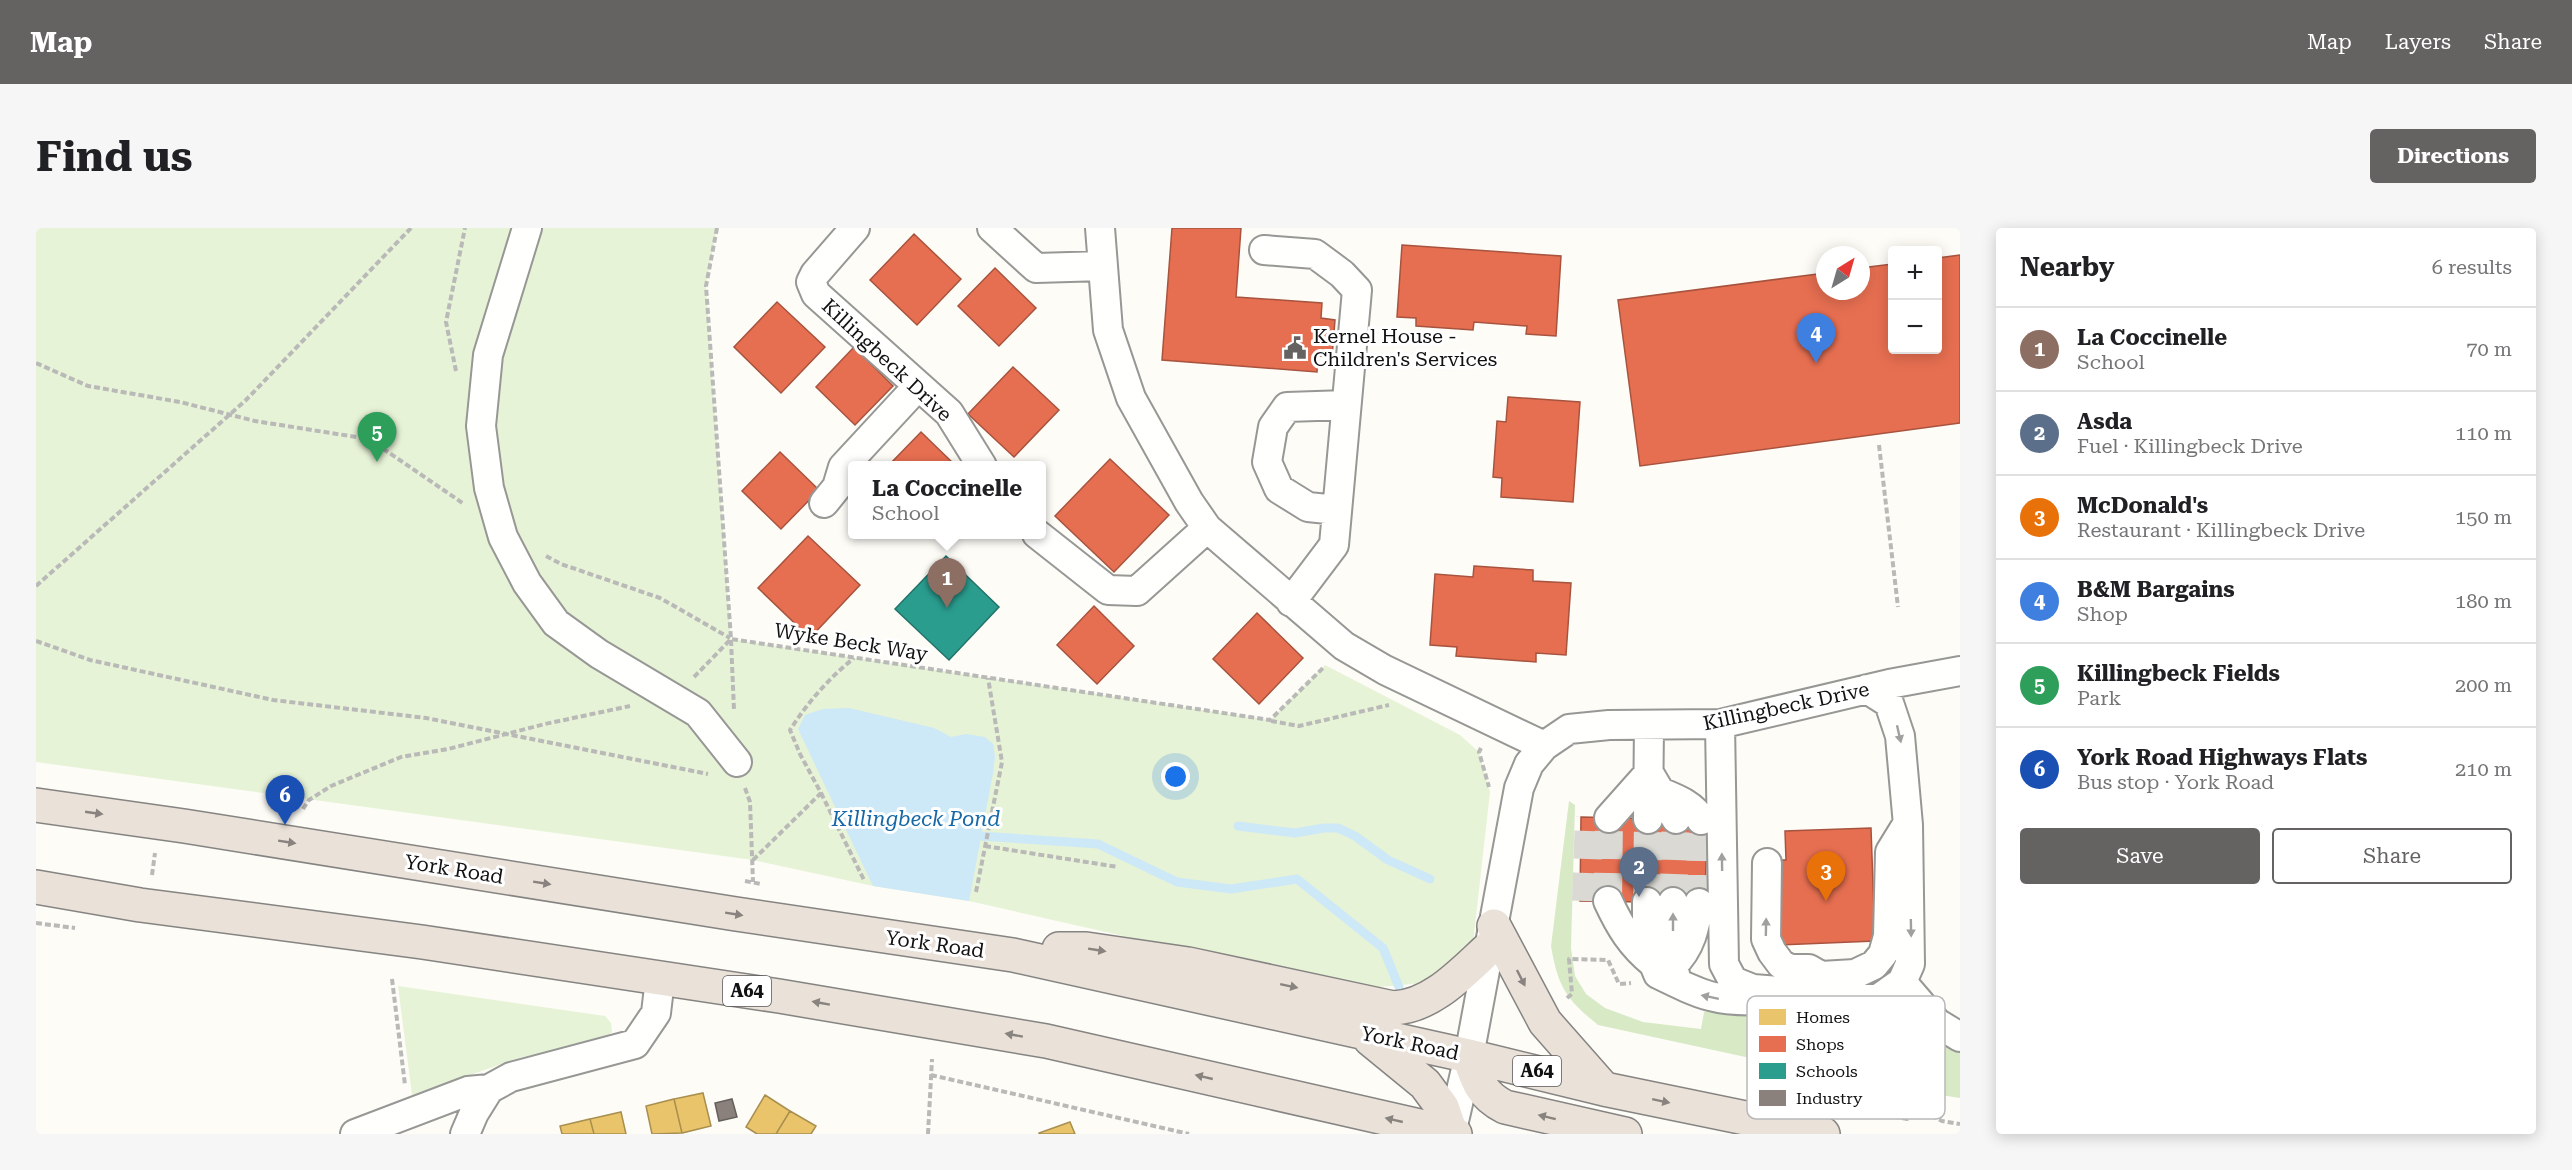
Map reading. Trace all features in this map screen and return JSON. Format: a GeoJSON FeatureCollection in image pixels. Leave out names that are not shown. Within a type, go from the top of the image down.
{"type":"FeatureCollection","features":[{"type":"Feature","properties":{"kind":"highway","name":"York Road"},"geometry":{"type":"LineString","coordinates":[[36,805],[184,826],[1024,958],[1360,1031],[1604,1089],[1747,1106]]}},
{"type":"Feature","properties":{"kind":"highway","name":"A64"},"geometry":{"type":"LineString","coordinates":[[36,887],[140,905],[422,942],[779,996],[1046,1041],[1453,1134]]}},
{"type":"Feature","properties":{"kind":"highway"},"geometry":{"type":"LineString","coordinates":[[976,950],[1086,949],[1188,964],[1393,1008],[1408,1008],[1433,995],[1492,937],[1545,1022],[1604,1089]]}},
{"type":"Feature","properties":{"kind":"highway"},"geometry":{"type":"LineString","coordinates":[[1360,1031],[1425,1084],[1442,1107],[1453,1134]]}},
{"type":"Feature","properties":{"kind":"highway"},"geometry":{"type":"LineString","coordinates":[[1469,1056],[1477,1080],[1490,1100],[1505,1107],[1625,1134]]}},
{"type":"Feature","properties":{"kind":"street"},"geometry":{"type":"LineString","coordinates":[[527,228],[488,355],[481,426],[489,488],[501,530],[527,583],[556,623],[599,654],[698,712],[739,771]]}},
{"type":"Feature","properties":{"kind":"street","name":"Killingbeck Drive"},"geometry":{"type":"LineString","coordinates":[[855,228],[815,274],[811,282],[816,294],[949,413],[979,461]]}},
{"type":"Feature","properties":{"kind":"street"},"geometry":{"type":"LineString","coordinates":[[992,228],[1036,268],[1103,266]]}},
{"type":"Feature","properties":{"kind":"street"},"geometry":{"type":"LineString","coordinates":[[1100,228],[1108,330],[1131,398],[1189,502],[1207,528],[1344,646],[1385,670],[1544,746]]}},
{"type":"Feature","properties":{"kind":"street"},"geometry":{"type":"LineString","coordinates":[[1264,250],[1315,254],[1342,274],[1357,290],[1334,545],[1291,602]]}},
{"type":"Feature","properties":{"kind":"street"},"geometry":{"type":"LineString","coordinates":[[849,461],[918,386]]}},
{"type":"Feature","properties":{"kind":"street"},"geometry":{"type":"LineString","coordinates":[[1337,510],[1308,507],[1280,489],[1267,462],[1273,427],[1287,407],[1346,405]]}},
{"type":"Feature","properties":{"kind":"street"},"geometry":{"type":"LineString","coordinates":[[824,503],[837,488],[843,467],[848,462]]}},
{"type":"Feature","properties":{"kind":"street"},"geometry":{"type":"LineString","coordinates":[[1043,539],[1108,590],[1137,591],[1207,528]]}},
{"type":"Feature","properties":{"kind":"street","name":"Killingbeck Drive"},"geometry":{"type":"LineString","coordinates":[[1453,1134],[1492,937],[1505,851],[1519,788],[1529,764],[1544,746],[1569,729],[1609,725],[1720,724],[1867,689],[1960,671]]}},
{"type":"Feature","properties":{"kind":"street"},"geometry":{"type":"LineString","coordinates":[[1867,689],[1889,703],[1900,736],[1908,825],[1910,964],[1902,982],[1882,996]]}},
{"type":"Feature","properties":{"kind":"street"},"geometry":{"type":"LineString","coordinates":[[1720,724],[1724,964],[1733,981],[1753,989],[1843,996]]}},
{"type":"Feature","properties":{"kind":"street"},"geometry":{"type":"LineString","coordinates":[[1647,786],[1675,797],[1697,812],[1675,819],[1647,786],[1649,726]]}},
{"type":"Feature","properties":{"kind":"street"},"geometry":{"type":"LineString","coordinates":[[1599,818],[1647,786]]}},
{"type":"Feature","properties":{"kind":"street"},"geometry":{"type":"LineString","coordinates":[[1781,963],[1790,969],[1809,969],[1821,976],[1855,974],[1874,965],[1883,954],[1888,936],[1890,852],[1908,825]]}},
{"type":"Feature","properties":{"kind":"street"},"geometry":{"type":"LineString","coordinates":[[1767,863],[1766,939],[1772,952],[1799,982],[1831,995]]}},
{"type":"Feature","properties":{"kind":"street"},"geometry":{"type":"LineString","coordinates":[[1597,901],[1659,966],[1702,996],[1737,1002],[1747,1001]]}},
{"type":"Feature","properties":{"kind":"street"},"geometry":{"type":"LineString","coordinates":[[1673,902],[1691,939],[1684,954],[1659,966],[1647,947],[1673,902]]}},
{"type":"Feature","properties":{"kind":"street"},"geometry":{"type":"LineString","coordinates":[[355,1134],[468,1091],[489,1089],[511,1077],[635,1044],[656,1013],[660,979]]}},
{"type":"Feature","properties":{"kind":"street"},"geometry":{"type":"LineString","coordinates":[[1902,982],[1914,996]]}},
{"type":"Feature","properties":{"kind":"street"},"geometry":{"type":"LineString","coordinates":[[1818,996],[1831,995]]}},
{"type":"Feature","properties":{"kind":"street"},"geometry":{"type":"LineString","coordinates":[[1945,1028],[1960,1037]]}},
{"type":"Feature","properties":{"kind":"street"},"geometry":{"type":"LineString","coordinates":[[465,1134],[474,1113],[489,1089]]}},
{"type":"Feature","properties":{"kind":"path"},"geometry":{"type":"LineString","coordinates":[[36,586],[231,414],[411,228]]}},
{"type":"Feature","properties":{"kind":"path"},"geometry":{"type":"LineString","coordinates":[[457,377],[446,322],[465,228]]}},
{"type":"Feature","properties":{"kind":"path"},"geometry":{"type":"LineString","coordinates":[[717,228],[706,286],[739,771],[750,802],[753,917]]}},
{"type":"Feature","properties":{"kind":"path"},"geometry":{"type":"LineString","coordinates":[[36,363],[88,386],[180,402],[255,420],[369,439],[501,530]]}},
{"type":"Feature","properties":{"kind":"path"},"geometry":{"type":"LineString","coordinates":[[1879,445],[1898,607]]}},
{"type":"Feature","properties":{"kind":"path"},"geometry":{"type":"LineString","coordinates":[[541,553],[561,564],[660,598],[731,639]]}},
{"type":"Feature","properties":{"kind":"path"},"geometry":{"type":"LineString","coordinates":[[303,808],[309,800],[331,786],[401,757],[448,749],[545,724],[643,703],[687,684],[731,639]]}},
{"type":"Feature","properties":{"kind":"path","name":"Wyke Beck Way"},"geometry":{"type":"LineString","coordinates":[[731,639],[1299,726],[1378,706],[1397,704]]}},
{"type":"Feature","properties":{"kind":"path"},"geometry":{"type":"LineString","coordinates":[[36,641],[90,660],[273,700],[426,718],[739,771]]}},
{"type":"Feature","properties":{"kind":"path"},"geometry":{"type":"LineString","coordinates":[[1270,720],[1344,646]]}},
{"type":"Feature","properties":{"kind":"path"},"geometry":{"type":"LineString","coordinates":[[854,658],[824,686],[790,729],[800,754],[864,880]]}},
{"type":"Feature","properties":{"kind":"path"},"geometry":{"type":"LineString","coordinates":[[976,892],[1002,762],[988,678]]}},
{"type":"Feature","properties":{"kind":"path"},"geometry":{"type":"LineString","coordinates":[[753,860],[821,793]]}},
{"type":"Feature","properties":{"kind":"path"},"geometry":{"type":"LineString","coordinates":[[985,846],[1118,867]]}},
{"type":"Feature","properties":{"kind":"path"},"geometry":{"type":"LineString","coordinates":[[151,880],[155,849]]}},
{"type":"Feature","properties":{"kind":"path"},"geometry":{"type":"LineString","coordinates":[[1563,1000],[1572,994],[1569,959],[1608,960],[1619,984],[1647,981],[1659,966]]}},
{"type":"Feature","properties":{"kind":"path"},"geometry":{"type":"LineString","coordinates":[[392,979],[409,1113]]}},
{"type":"Feature","properties":{"kind":"path"},"geometry":{"type":"LineString","coordinates":[[928,1134],[932,1059]]}},
{"type":"Feature","properties":{"kind":"path"},"geometry":{"type":"LineString","coordinates":[[931,1075],[1189,1134]]}},
{"type":"Feature","properties":{"kind":"path"},"geometry":{"type":"LineString","coordinates":[[1938,1119],[1960,1124]]}},
{"type":"Feature","properties":{"kind":"green space"},"geometry":{"type":"Polygon","coordinates":[[[36,228],[717,228],[706,286],[731,639],[1270,720],[1325,665],[1460,735],[1479,752],[1490,792],[1473,943],[1423,983],[1358,989],[969,901],[873,886],[753,860],[36,762],[36,228]]]}},
{"type":"Feature","properties":{"kind":"green space"},"geometry":{"type":"Polygon","coordinates":[[[1569,801],[1575,805],[1571,948],[1575,976],[1586,994],[1605,1008],[1643,1022],[1701,1029],[1704,1012],[1747,1013],[1747,1057],[1598,1025],[1578,1007],[1565,991],[1557,972],[1551,946],[1569,801]]]}},
{"type":"Feature","properties":{"kind":"green space"},"geometry":{"type":"Polygon","coordinates":[[[398,986],[605,1016],[611,1023],[612,1032],[601,1042],[522,1057],[412,1095],[398,986]]]}},
{"type":"Feature","properties":{"kind":"green space"},"geometry":{"type":"Polygon","coordinates":[[[1945,1044],[1960,1052],[1960,1098],[1945,1096],[1945,1044]]]}},
{"type":"Feature","properties":{"kind":"water","name":"Killingbeck Pond"},"geometry":{"type":"Polygon","coordinates":[[[849,708],[934,728],[951,737],[966,734],[985,737],[993,744],[995,757],[993,773],[969,901],[873,886],[798,729],[805,715],[823,709],[849,708]]]}},
{"type":"Feature","properties":{"kind":"building: Homes"},"geometry":{"type":"Polygon","coordinates":[[[703,1093],[711,1126],[682,1133],[674,1099],[703,1093]]]}},
{"type":"Feature","properties":{"kind":"building: Homes"},"geometry":{"type":"Polygon","coordinates":[[[765,1095],[790,1111],[776,1134],[757,1134],[746,1127],[765,1095]]]}},
{"type":"Feature","properties":{"kind":"building: Homes"},"geometry":{"type":"Polygon","coordinates":[[[674,1099],[682,1133],[652,1134],[646,1106],[674,1099]]]}},
{"type":"Feature","properties":{"kind":"building: Homes"},"geometry":{"type":"Polygon","coordinates":[[[790,1111],[816,1126],[811,1134],[776,1134],[790,1111]]]}},
{"type":"Feature","properties":{"kind":"building: Homes"},"geometry":{"type":"Polygon","coordinates":[[[621,1112],[626,1134],[594,1134],[590,1119],[621,1112]]]}},
{"type":"Feature","properties":{"kind":"building: Homes"},"geometry":{"type":"Polygon","coordinates":[[[590,1119],[594,1134],[562,1134],[560,1126],[590,1119]]]}},
{"type":"Feature","properties":{"kind":"building: Homes"},"geometry":{"type":"Polygon","coordinates":[[[1070,1122],[1075,1134],[1039,1134],[1039,1133],[1070,1122]]]}},
{"type":"Feature","properties":{"kind":"building: Shops"},"geometry":{"type":"Polygon","coordinates":[[[1172,228],[1241,228],[1236,297],[1322,303],[1321,318],[1335,320],[1332,357],[1318,356],[1317,372],[1162,360],[1172,228]]]}},
{"type":"Feature","properties":{"kind":"building: Shops"},"geometry":{"type":"Polygon","coordinates":[[[914,234],[961,279],[917,325],[870,280],[914,234]]]}},
{"type":"Feature","properties":{"kind":"building: Shops"},"geometry":{"type":"Polygon","coordinates":[[[1402,245],[1561,256],[1556,336],[1526,334],[1527,326],[1474,322],[1473,330],[1416,326],[1416,318],[1397,317],[1402,245]]]}},
{"type":"Feature","properties":{"kind":"building: Shops"},"geometry":{"type":"Polygon","coordinates":[[[1960,255],[1960,423],[1640,466],[1618,300],[1816,274],[1816,300],[1870,300],[1870,267],[1888,265],[1888,354],[1942,354],[1942,257],[1960,255]]]}},
{"type":"Feature","properties":{"kind":"building: Shops"},"geometry":{"type":"Polygon","coordinates":[[[995,268],[1036,308],[999,346],[958,306],[995,268]]]}},
{"type":"Feature","properties":{"kind":"building: Shops"},"geometry":{"type":"Polygon","coordinates":[[[777,302],[825,347],[781,393],[734,347],[777,302]]]}},
{"type":"Feature","properties":{"kind":"building: Shops"},"geometry":{"type":"Polygon","coordinates":[[[854,347],[893,386],[855,425],[816,387],[854,347]]]}},
{"type":"Feature","properties":{"kind":"building: Shops"},"geometry":{"type":"Polygon","coordinates":[[[1013,367],[1059,410],[1014,457],[968,414],[1013,367]]]}},
{"type":"Feature","properties":{"kind":"building: Shops"},"geometry":{"type":"Polygon","coordinates":[[[1508,397],[1580,402],[1573,502],[1501,497],[1502,478],[1493,477],[1497,421],[1506,422],[1508,397]]]}},
{"type":"Feature","properties":{"kind":"building: Shops"},"geometry":{"type":"Polygon","coordinates":[[[921,432],[951,461],[893,461],[921,432]]]}},
{"type":"Feature","properties":{"kind":"building: Shops"},"geometry":{"type":"Polygon","coordinates":[[[780,452],[819,490],[781,529],[742,491],[780,452]]]}},
{"type":"Feature","properties":{"kind":"building: Shops"},"geometry":{"type":"Polygon","coordinates":[[[1110,459],[1169,515],[1114,572],[1055,516],[1110,459]]]}},
{"type":"Feature","properties":{"kind":"building: Shops"},"geometry":{"type":"Polygon","coordinates":[[[808,536],[860,585],[810,638],[758,588],[808,536]]]}},
{"type":"Feature","properties":{"kind":"building: Shops"},"geometry":{"type":"Polygon","coordinates":[[[1474,566],[1533,570],[1533,581],[1571,583],[1566,655],[1536,653],[1536,662],[1456,656],[1457,647],[1430,645],[1435,574],[1473,577],[1474,566]]]}},
{"type":"Feature","properties":{"kind":"building: Shops"},"geometry":{"type":"Polygon","coordinates":[[[1094,606],[1134,646],[1097,684],[1057,645],[1094,606]]]}},
{"type":"Feature","properties":{"kind":"building: Shops"},"geometry":{"type":"Polygon","coordinates":[[[1257,613],[1303,658],[1259,704],[1213,659],[1257,613]]]}},
{"type":"Feature","properties":{"kind":"building: Shops"},"geometry":{"type":"Polygon","coordinates":[[[1581,817],[1707,820],[1705,903],[1580,901],[1581,817]]]}},
{"type":"Feature","properties":{"kind":"building: Shops"},"geometry":{"type":"Polygon","coordinates":[[[1871,828],[1875,941],[1779,945],[1776,860],[1786,860],[1785,831],[1871,828]]]}},
{"type":"Feature","properties":{"kind":"building: Schools"},"geometry":{"type":"Polygon","coordinates":[[[946,556],[999,607],[949,660],[895,609],[946,556]]]}},
{"type":"Feature","properties":{"kind":"building: Industry"},"geometry":{"type":"Polygon","coordinates":[[[732,1099],[737,1117],[719,1121],[715,1103],[732,1099]]]}},
{"type":"Feature","properties":{"kind":"waterway"},"geometry":{"type":"LineString","coordinates":[[1238,826],[1295,833],[1338,828],[1355,836],[1388,860],[1430,879]]}},
{"type":"Feature","properties":{"kind":"waterway"},"geometry":{"type":"LineString","coordinates":[[981,836],[1098,844],[1177,882],[1231,889],[1297,879],[1383,948],[1399,987]]}},
{"type":"Feature","properties":{"kind":"tunnel"},"geometry":{"type":"LineString","coordinates":[[1586,901],[1589,817]]}},
{"type":"Feature","properties":{"kind":"tunnel"},"geometry":{"type":"LineString","coordinates":[[1608,901],[1609,818]]}},
{"type":"Feature","properties":{"kind":"tunnel"},"geometry":{"type":"LineString","coordinates":[[1647,902],[1648,819]]}},
{"type":"Feature","properties":{"kind":"tunnel"},"geometry":{"type":"LineString","coordinates":[[1673,902],[1676,819]]}},
{"type":"Feature","properties":{"kind":"tunnel"},"geometry":{"type":"LineString","coordinates":[[1699,903],[1701,820]]}},
{"type":"Feature","properties":{"kind":"place","name":"Kernel House - Children's Services"},"geometry":{"type":"Point","coordinates":[1295,348]}},
{"type":"Feature","properties":{"kind":"place","name":"B&M Bargains"},"geometry":{"type":"Point","coordinates":[1816,363]}},
{"type":"Feature","properties":{"kind":"place","name":"Killingbeck Fields"},"geometry":{"type":"Point","coordinates":[377,462]}},
{"type":"Feature","properties":{"kind":"place","name":"La Coccinelle"},"geometry":{"type":"Point","coordinates":[947,608]}},
{"type":"Feature","properties":{"kind":"place","name":"York Road Highways Flats"},"geometry":{"type":"Point","coordinates":[285,825]}},
{"type":"Feature","properties":{"kind":"place","name":"Asda"},"geometry":{"type":"Point","coordinates":[1639,897]}},
{"type":"Feature","properties":{"kind":"place","name":"McDonald's"},"geometry":{"type":"Point","coordinates":[1826,901]}}]}
